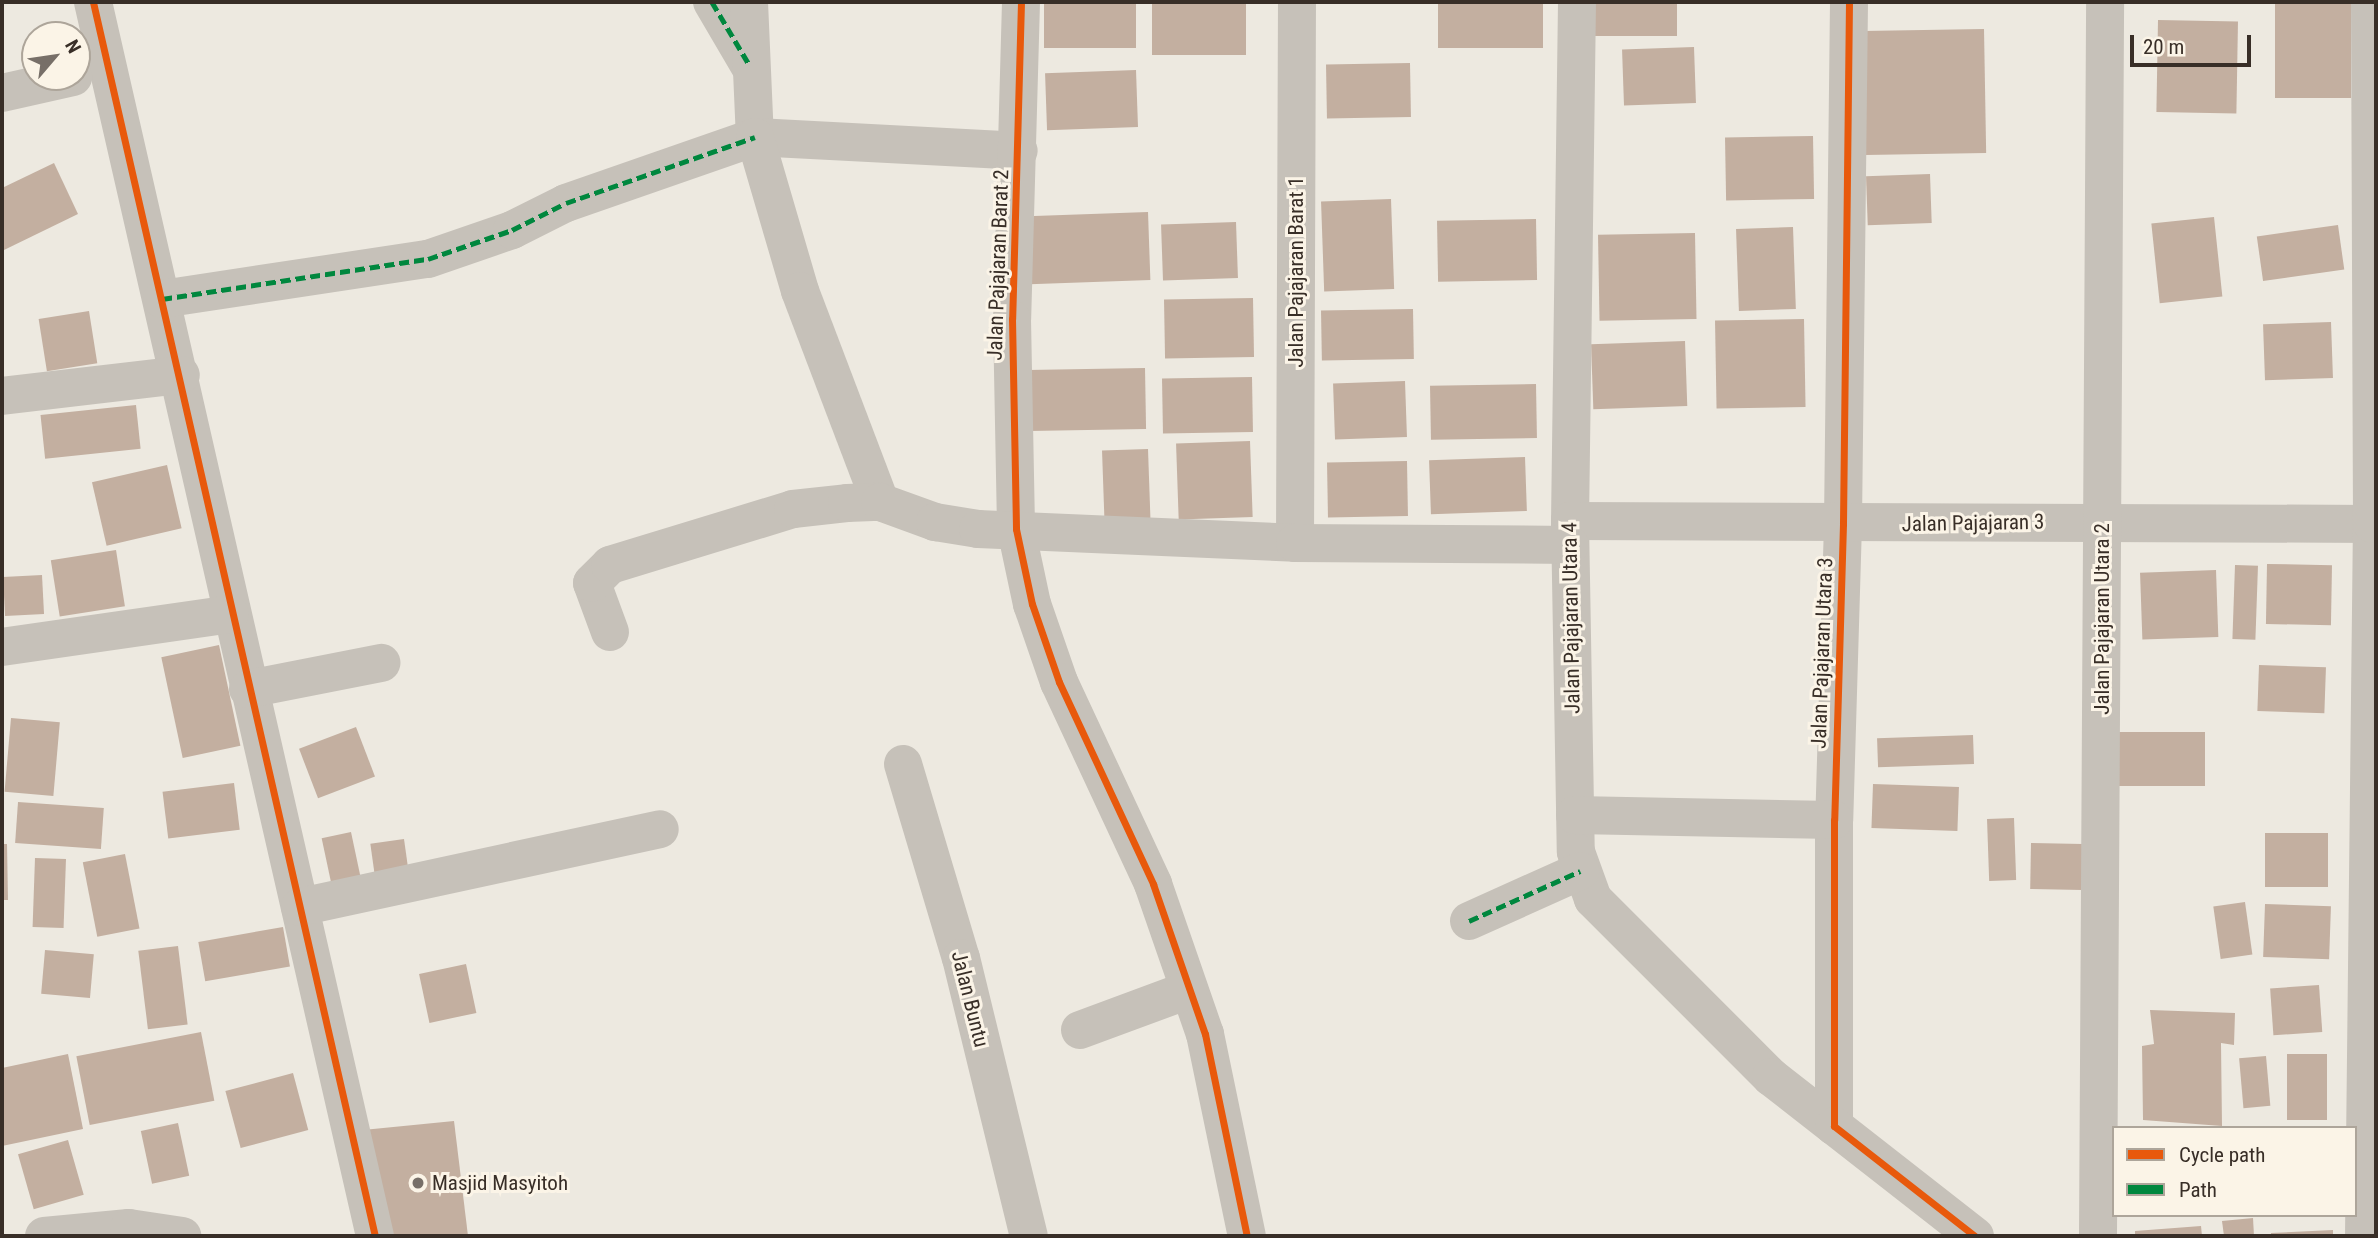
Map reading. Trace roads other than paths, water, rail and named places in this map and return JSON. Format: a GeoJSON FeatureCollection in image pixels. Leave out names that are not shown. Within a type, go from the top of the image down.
{"type":"FeatureCollection","features":[{"type":"Feature","properties":{"kind":"street"},"geometry":{"type":"LineString","coordinates":[[91,23],[93,2]]}},
{"type":"Feature","properties":{"kind":"street"},"geometry":{"type":"LineString","coordinates":[[712,2],[750,66]]}},
{"type":"Feature","properties":{"kind":"street"},"geometry":{"type":"LineString","coordinates":[[610,632],[592,583],[610,565],[793,509],[880,502],[800,291],[755,136],[749,2]]}},
{"type":"Feature","properties":{"kind":"street","name":"Jalan Pajajaran Barat 2"},"geometry":{"type":"LineString","coordinates":[[1021,2],[1019,150],[1012,319],[1016,529],[1032,604],[1059,681],[1153,884],[1205,1034],[1247,1236]]}},
{"type":"Feature","properties":{"kind":"street","name":"Jalan Pajajaran Barat 1"},"geometry":{"type":"LineString","coordinates":[[1295,543],[1297,2]]}},
{"type":"Feature","properties":{"kind":"street","name":"Jalan Pajajaran Utara 4"},"geometry":{"type":"LineString","coordinates":[[1577,2],[1570,533],[1575,815],[1580,871],[1598,905],[1771,1077],[1834,1126]]}},
{"type":"Feature","properties":{"kind":"street","name":"Jalan Pajajaran Utara 3"},"geometry":{"type":"LineString","coordinates":[[1834,1126],[1834,820],[1843,524],[1849,2]]}},
{"type":"Feature","properties":{"kind":"street","name":"Jalan Pajajaran Utara 2"},"geometry":{"type":"LineString","coordinates":[[2098,1236],[2105,2]]}},
{"type":"Feature","properties":{"kind":"street"},"geometry":{"type":"LineString","coordinates":[[2364,1236],[2374,524],[2370,2]]}},
{"type":"Feature","properties":{"kind":"street"},"geometry":{"type":"LineString","coordinates":[[2,93],[21,89]]}},
{"type":"Feature","properties":{"kind":"street"},"geometry":{"type":"LineString","coordinates":[[91,89],[162,299],[181,375],[230,614],[375,1236]]}},
{"type":"Feature","properties":{"kind":"street"},"geometry":{"type":"LineString","coordinates":[[162,299],[428,259],[512,230],[566,203],[755,136],[1019,150]]}},
{"type":"Feature","properties":{"kind":"street"},"geometry":{"type":"LineString","coordinates":[[2,396],[181,375]]}},
{"type":"Feature","properties":{"kind":"street","name":"Jalan Pajajaran 3"},"geometry":{"type":"LineString","coordinates":[[880,502],[935,522],[1016,529],[1295,543],[1843,524],[2374,524]]}},
{"type":"Feature","properties":{"kind":"street"},"geometry":{"type":"LineString","coordinates":[[2,647],[230,614]]}},
{"type":"Feature","properties":{"kind":"street"},"geometry":{"type":"LineString","coordinates":[[248,689],[380,663]]}},
{"type":"Feature","properties":{"kind":"street","name":"Jalan Buntu"},"geometry":{"type":"LineString","coordinates":[[903,764],[961,958],[1029,1236]]}},
{"type":"Feature","properties":{"kind":"street"},"geometry":{"type":"LineString","coordinates":[[1575,815],[1834,820]]}},
{"type":"Feature","properties":{"kind":"street"},"geometry":{"type":"LineString","coordinates":[[300,907],[660,829]]}},
{"type":"Feature","properties":{"kind":"street"},"geometry":{"type":"LineString","coordinates":[[1469,921],[1580,871]]}},
{"type":"Feature","properties":{"kind":"street"},"geometry":{"type":"LineString","coordinates":[[1080,1030],[1188,990]]}},
{"type":"Feature","properties":{"kind":"street"},"geometry":{"type":"LineString","coordinates":[[1834,1126],[1975,1236]]}},
{"type":"Feature","properties":{"kind":"street"},"geometry":{"type":"LineString","coordinates":[[44,1236],[128,1228],[181,1236]]}},
{"type":"Feature","properties":{"kind":"place","name":"Masjid Masyitoh"},"geometry":{"type":"Point","coordinates":[418,1183]}}]}
